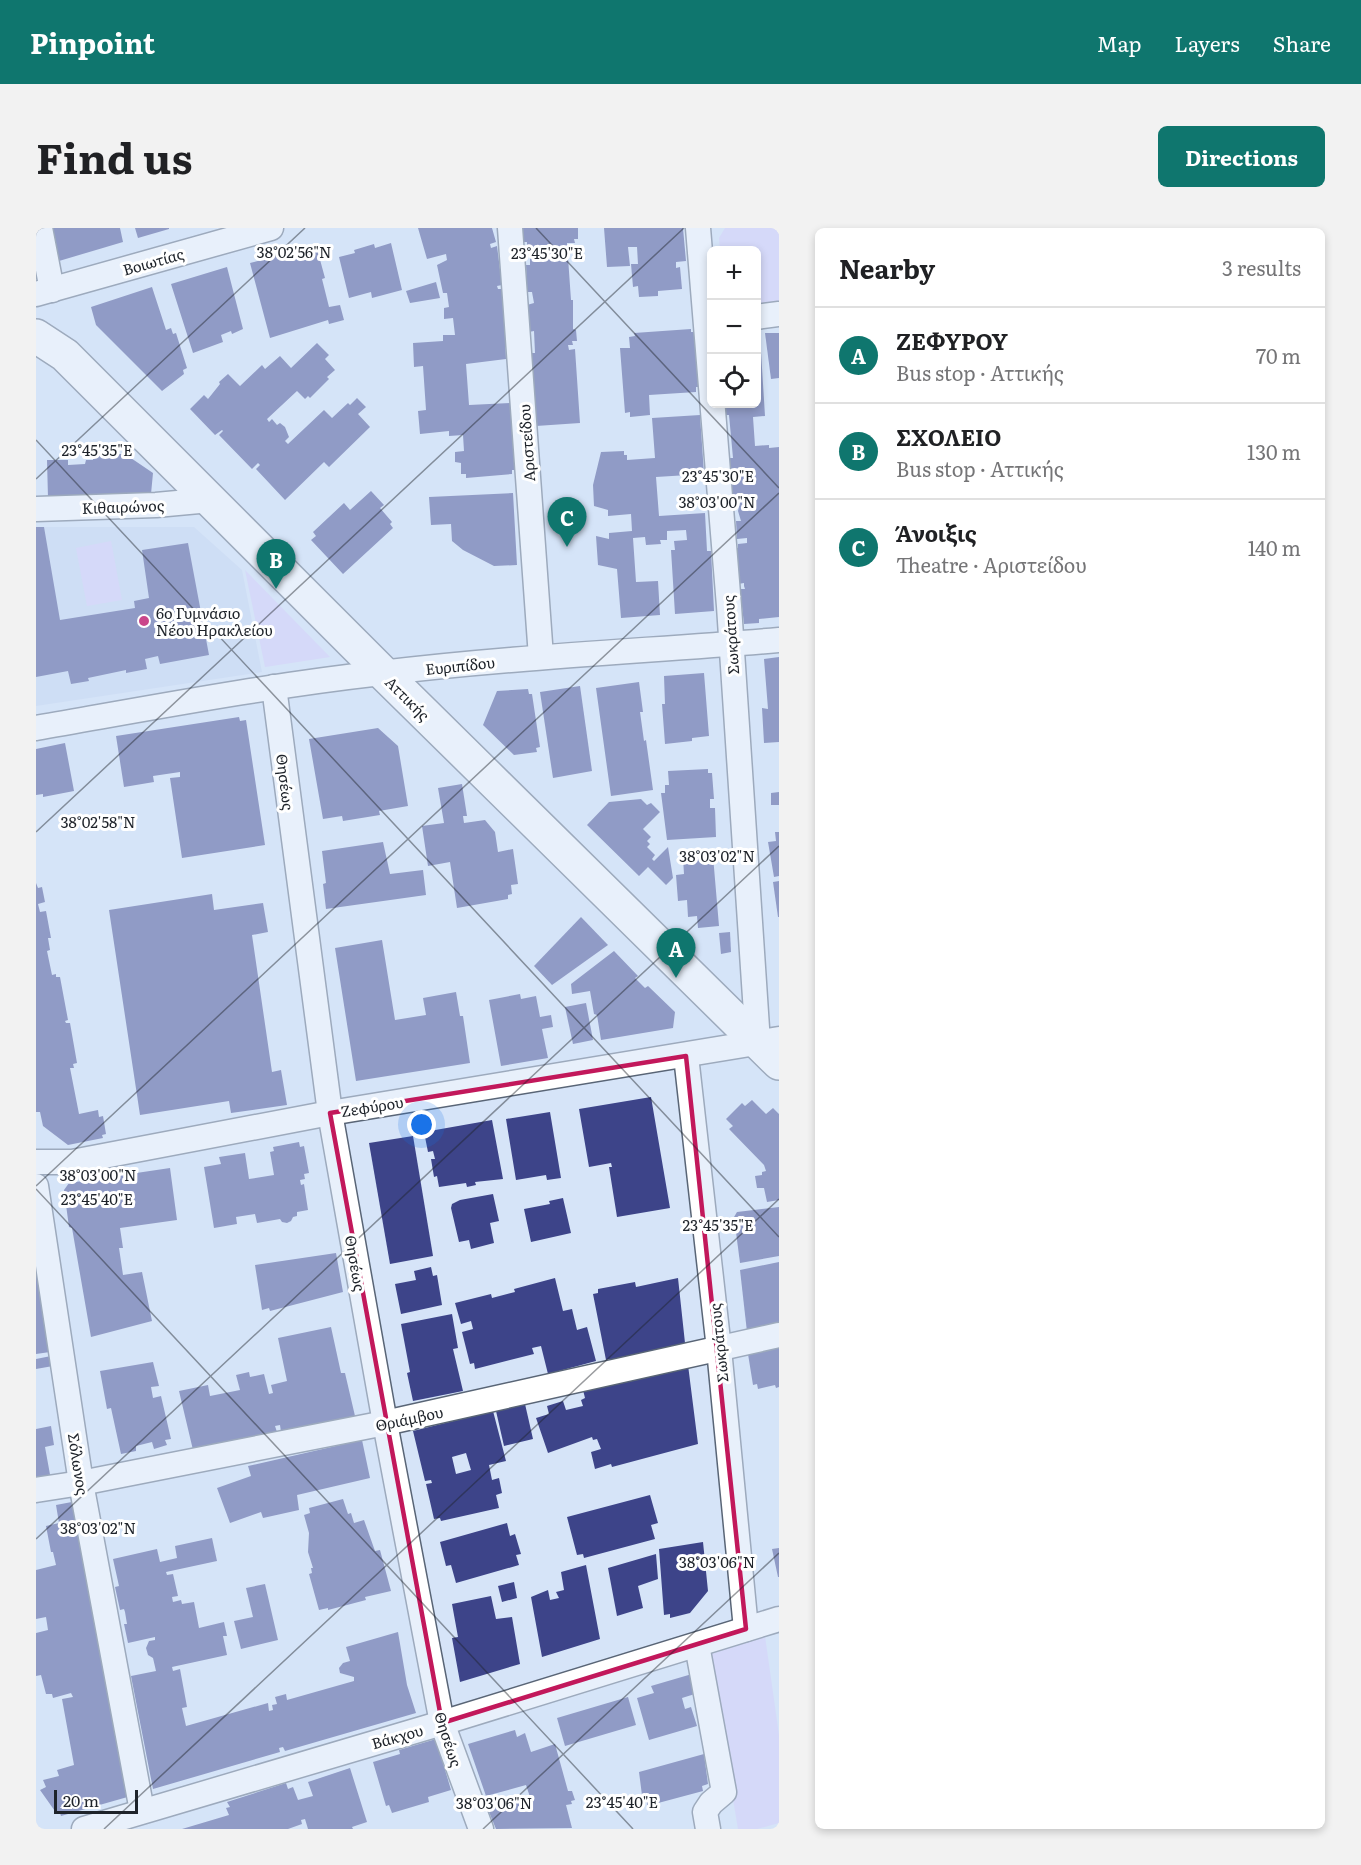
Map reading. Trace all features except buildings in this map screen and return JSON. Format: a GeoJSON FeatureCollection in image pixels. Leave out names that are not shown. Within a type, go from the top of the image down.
{"type":"FeatureCollection","features":[{"type":"Feature","properties":{"kind":"street"},"geometry":{"type":"LineString","coordinates":[[40,228],[44,292]]}},
{"type":"Feature","properties":{"kind":"street","name":"Βοιωτίας"},"geometry":{"type":"LineString","coordinates":[[44,292],[271,228]]}},
{"type":"Feature","properties":{"kind":"street","name":"Αριστείδου"},"geometry":{"type":"LineString","coordinates":[[510,228],[541,657]]}},
{"type":"Feature","properties":{"kind":"street","name":"Σωκράτους"},"geometry":{"type":"LineString","coordinates":[[698,228],[707,312]]}},
{"type":"Feature","properties":{"kind":"street"},"geometry":{"type":"LineString","coordinates":[[761,316],[779,315]]}},
{"type":"Feature","properties":{"kind":"street","name":"Αττικής"},"geometry":{"type":"LineString","coordinates":[[36,336],[65,355],[382,672],[772,1048]]}},
{"type":"Feature","properties":{"kind":"street","name":"Σωκράτους"},"geometry":{"type":"LineString","coordinates":[[710,354],[731,644],[772,1048]]}},
{"type":"Feature","properties":{"kind":"street","name":"Κιθαιρώνος"},"geometry":{"type":"LineString","coordinates":[[36,509],[156,505],[210,500]]}},
{"type":"Feature","properties":{"kind":"street","name":"Ευριπίδου"},"geometry":{"type":"LineString","coordinates":[[36,728],[274,687],[382,672],[541,657],[779,640]]}},
{"type":"Feature","properties":{"kind":"street","name":"Θησέως"},"geometry":{"type":"LineString","coordinates":[[274,687],[330,1113],[385,1423],[442,1723],[480,1829]]}},
{"type":"Feature","properties":{"kind":"street","name":"Ζεφύρου"},"geometry":{"type":"LineString","coordinates":[[36,1162],[72,1162],[330,1113],[686,1056],[772,1048]]}},
{"type":"Feature","properties":{"kind":"street","name":"Σωκράτους"},"geometry":{"type":"LineString","coordinates":[[686,1056],[719,1348],[746,1629]]}},
{"type":"Feature","properties":{"kind":"street","name":"Σόλωνος"},"geometry":{"type":"LineString","coordinates":[[36,1186],[81,1483],[142,1811]]}},
{"type":"Feature","properties":{"kind":"street","name":"Θριάμβου"},"geometry":{"type":"LineString","coordinates":[[36,1490],[385,1423],[779,1335]]}},
{"type":"Feature","properties":{"kind":"street","name":"Βάκχου"},"geometry":{"type":"LineString","coordinates":[[84,1829],[442,1723],[746,1629],[778,1626]]}},
{"type":"Feature","properties":{"kind":"street"},"geometry":{"type":"LineString","coordinates":[[697,1644],[724,1792],[711,1803],[705,1812],[708,1829]]}},
{"type":"Feature","properties":{"kind":"highlighted area"},"geometry":{"type":"Polygon","coordinates":[[[686,1056],[746,1629],[442,1723],[330,1113],[686,1056]]]}},
{"type":"Feature","properties":{"kind":"shaded area"},"geometry":{"type":"Polygon","coordinates":[[[725,228],[779,228],[779,303],[761,305],[761,246],[720,246],[719,238],[725,228]]]}},
{"type":"Feature","properties":{"kind":"shaded area","name":"6ο Γυμνάσιο Νέου Ηρακλείου"},"geometry":{"type":"Polygon","coordinates":[[[36,527],[194,527],[242,570],[262,672],[36,706],[36,527]]]}},
{"type":"Feature","properties":{"kind":"shaded area"},"geometry":{"type":"Polygon","coordinates":[[[111,541],[122,600],[87,606],[76,548],[111,541]]]}},
{"type":"Feature","properties":{"kind":"shaded area"},"geometry":{"type":"Polygon","coordinates":[[[245,570],[330,657],[265,667],[245,570]]]}},
{"type":"Feature","properties":{"kind":"shaded area"},"geometry":{"type":"Polygon","coordinates":[[[765,1636],[779,1735],[779,1823],[757,1829],[738,1829],[709,1655],[765,1636]]]}},
{"type":"Feature","properties":{"kind":"place","name":"Άνοιξις"},"geometry":{"type":"Point","coordinates":[567,547]}},
{"type":"Feature","properties":{"kind":"place","name":"ΣΧΟΛΕΙΟ"},"geometry":{"type":"Point","coordinates":[276,589]}},
{"type":"Feature","properties":{"kind":"place","name":"6ο Γυμνάσιο Νέου Ηρακλείου"},"geometry":{"type":"Point","coordinates":[144,621]}},
{"type":"Feature","properties":{"kind":"place","name":"ΖΕΦΥΡΟΥ"},"geometry":{"type":"Point","coordinates":[676,978]}}]}
